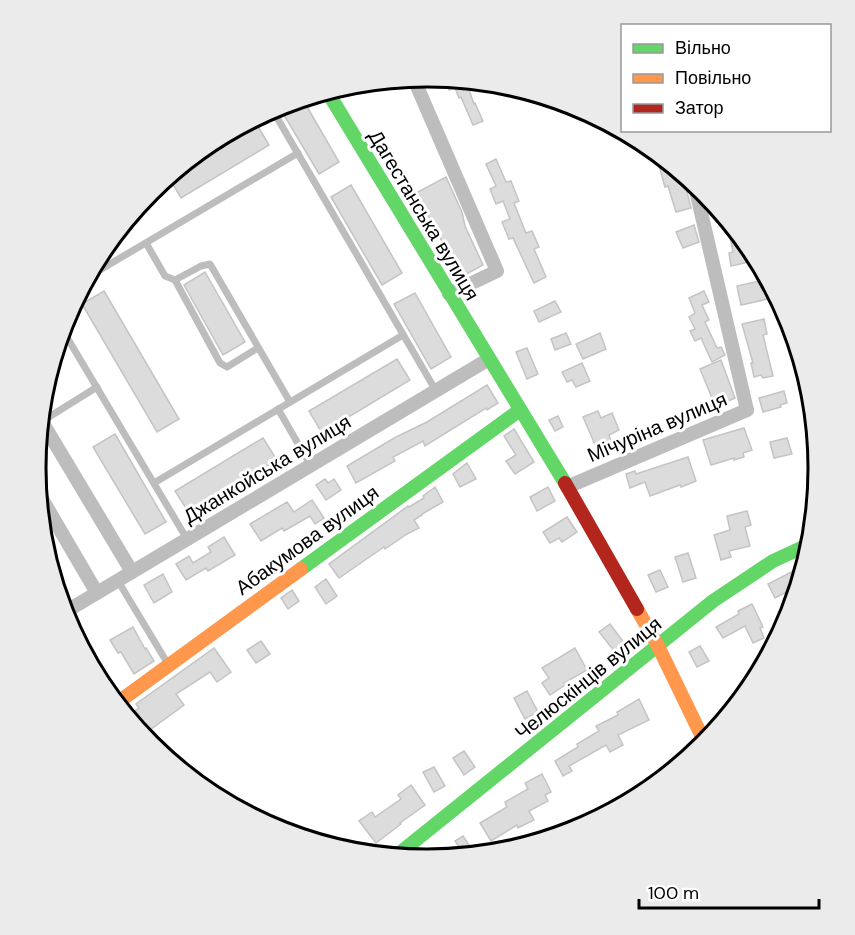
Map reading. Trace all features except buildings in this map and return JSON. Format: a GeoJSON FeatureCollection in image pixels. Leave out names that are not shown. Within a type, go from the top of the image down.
{"type":"FeatureCollection","features":[{"type":"Feature","properties":{"kind":"street"},"geometry":{"type":"LineString","coordinates":[[417,87],[498,271],[449,294]]}},
{"type":"Feature","properties":{"kind":"street","name":"Дагестанська вулиця"},"geometry":{"type":"LineString","coordinates":[[331,98],[567,487],[658,646],[700,733]]}},
{"type":"Feature","properties":{"kind":"street","name":"Мічуріна вулиця"},"geometry":{"type":"LineString","coordinates":[[567,487],[747,410],[698,199]]}},
{"type":"Feature","properties":{"kind":"street","name":"Джанкойська вулиця"},"geometry":{"type":"LineString","coordinates":[[74,607],[489,359]]}},
{"type":"Feature","properties":{"kind":"street","name":"Абакумова вулиця"},"geometry":{"type":"LineString","coordinates":[[124,698],[520,410]]}},
{"type":"Feature","properties":{"kind":"street"},"geometry":{"type":"LineString","coordinates":[[48,433],[132,572]]}},
{"type":"Feature","properties":{"kind":"street"},"geometry":{"type":"LineString","coordinates":[[49,512],[97,593]]}},
{"type":"Feature","properties":{"kind":"street","name":"Челюскінців вулиця"},"geometry":{"type":"LineString","coordinates":[[406,848],[713,601],[750,574],[800,547]]}},
{"type":"Feature","properties":{"kind":"lane"},"geometry":{"type":"LineString","coordinates":[[277,118],[436,391]]}},
{"type":"Feature","properties":{"kind":"lane"},"geometry":{"type":"LineString","coordinates":[[104,268],[298,153]]}},
{"type":"Feature","properties":{"kind":"lane"},"geometry":{"type":"LineString","coordinates":[[146,243],[165,276],[175,280],[220,363],[227,367],[258,348]]}},
{"type":"Feature","properties":{"kind":"lane"},"geometry":{"type":"LineString","coordinates":[[175,280],[201,266],[210,264],[290,402]]}},
{"type":"Feature","properties":{"kind":"lane"},"geometry":{"type":"LineString","coordinates":[[154,483],[403,335]]}},
{"type":"Feature","properties":{"kind":"lane"},"geometry":{"type":"LineString","coordinates":[[69,340],[187,539]]}},
{"type":"Feature","properties":{"kind":"lane"},"geometry":{"type":"LineString","coordinates":[[50,415],[97,387]]}},
{"type":"Feature","properties":{"kind":"lane"},"geometry":{"type":"LineString","coordinates":[[278,409],[311,466]]}},
{"type":"Feature","properties":{"kind":"lane"},"geometry":{"type":"LineString","coordinates":[[118,580],[168,664]]}},
{"type":"Feature","properties":{"kind":"traffic: fast"},"geometry":{"type":"LineString","coordinates":[[332,98],[565,483]]}},
{"type":"Feature","properties":{"kind":"traffic: fast"},"geometry":{"type":"LineString","coordinates":[[301,569],[520,410]]}},
{"type":"Feature","properties":{"kind":"traffic: fast"},"geometry":{"type":"LineString","coordinates":[[406,848],[713,601],[773,561],[800,549]]}},
{"type":"Feature","properties":{"kind":"traffic: slow"},"geometry":{"type":"LineString","coordinates":[[124,698],[301,569]]}},
{"type":"Feature","properties":{"kind":"traffic: slow"},"geometry":{"type":"LineString","coordinates":[[637,609],[658,646],[700,733]]}},
{"type":"Feature","properties":{"kind":"traffic: jam"},"geometry":{"type":"LineString","coordinates":[[565,483],[637,609]]}}]}
